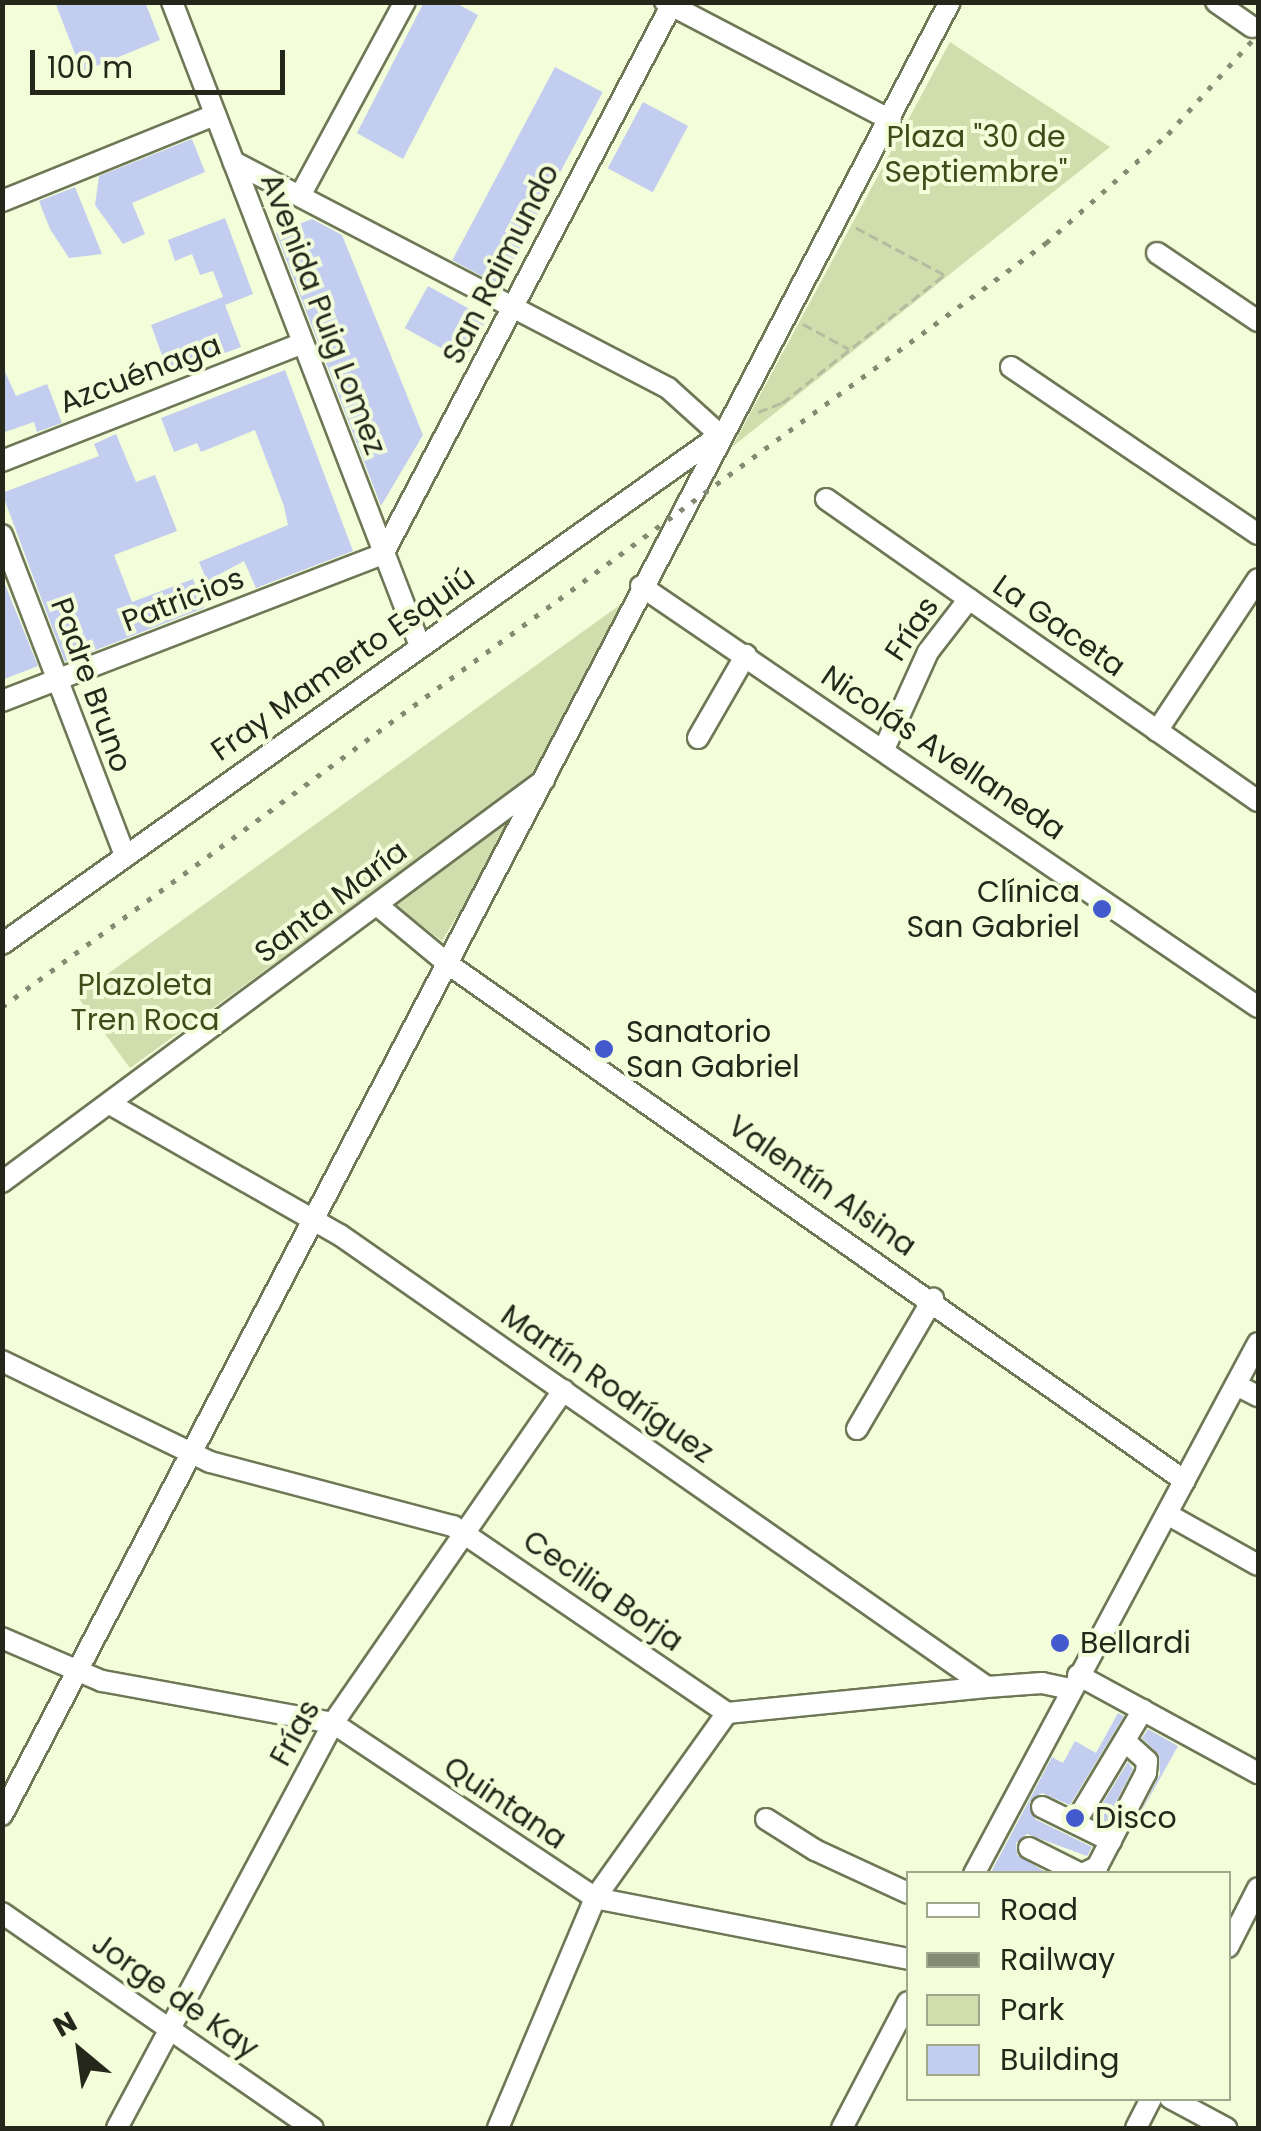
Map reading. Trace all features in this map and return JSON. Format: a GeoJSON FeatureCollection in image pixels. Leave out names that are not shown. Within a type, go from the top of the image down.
{"type":"FeatureCollection","features":[{"type":"Feature","properties":{"kind":"street","name":"Avenida Puig Lomez"},"geometry":{"type":"LineString","coordinates":[[172,2],[300,344],[420,646]]}},
{"type":"Feature","properties":{"kind":"street"},"geometry":{"type":"LineString","coordinates":[[301,194],[406,2]]}},
{"type":"Feature","properties":{"kind":"street"},"geometry":{"type":"LineString","coordinates":[[2,1816],[550,776],[641,586],[891,120],[950,2]]}},
{"type":"Feature","properties":{"kind":"street"},"geometry":{"type":"LineString","coordinates":[[1216,2],[1252,27]]}},
{"type":"Feature","properties":{"kind":"street"},"geometry":{"type":"LineString","coordinates":[[670,4],[891,120]]}},
{"type":"Feature","properties":{"kind":"street","name":"San Raimundo"},"geometry":{"type":"LineString","coordinates":[[383,554],[670,4]]}},
{"type":"Feature","properties":{"kind":"street"},"geometry":{"type":"LineString","coordinates":[[2,201],[214,115]]}},
{"type":"Feature","properties":{"kind":"street"},"geometry":{"type":"LineString","coordinates":[[233,162],[668,388],[720,435]]}},
{"type":"Feature","properties":{"kind":"street"},"geometry":{"type":"LineString","coordinates":[[1157,253],[1258,320]]}},
{"type":"Feature","properties":{"kind":"street","name":"Azcuénaga"},"geometry":{"type":"LineString","coordinates":[[2,461],[300,344]]}},
{"type":"Feature","properties":{"kind":"street"},"geometry":{"type":"LineString","coordinates":[[1011,366],[1258,534]]}},
{"type":"Feature","properties":{"kind":"street","name":"Fray Mamerto Esquiú"},"geometry":{"type":"LineString","coordinates":[[2,944],[720,435]]}},
{"type":"Feature","properties":{"kind":"street","name":"La Gaceta"},"geometry":{"type":"LineString","coordinates":[[826,499],[1258,802]]}},
{"type":"Feature","properties":{"kind":"street","name":"Padre Bruno"},"geometry":{"type":"LineString","coordinates":[[2,535],[125,856]]}},
{"type":"Feature","properties":{"kind":"street","name":"Patricios"},"geometry":{"type":"LineString","coordinates":[[2,701],[383,554]]}},
{"type":"Feature","properties":{"kind":"street"},"geometry":{"type":"LineString","coordinates":[[1158,731],[1258,579]]}},
{"type":"Feature","properties":{"kind":"street","name":"Nicolás Avellaneda"},"geometry":{"type":"LineString","coordinates":[[641,586],[1258,1006]]}},
{"type":"Feature","properties":{"kind":"street","name":"Frías"},"geometry":{"type":"LineString","coordinates":[[884,750],[928,652],[969,599]]}},
{"type":"Feature","properties":{"kind":"street"},"geometry":{"type":"LineString","coordinates":[[698,738],[746,655]]}},
{"type":"Feature","properties":{"kind":"street","name":"Santa María"},"geometry":{"type":"LineString","coordinates":[[2,1182],[550,776]]}},
{"type":"Feature","properties":{"kind":"street","name":"Valentín Alsina"},"geometry":{"type":"LineString","coordinates":[[377,905],[448,964],[932,1299],[1185,1481]]}},
{"type":"Feature","properties":{"kind":"street","name":"Martín Rodríguez"},"geometry":{"type":"LineString","coordinates":[[110,1104],[316,1219],[987,1687]]}},
{"type":"Feature","properties":{"kind":"street"},"geometry":{"type":"LineString","coordinates":[[857,1429],[932,1299]]}},
{"type":"Feature","properties":{"kind":"street"},"geometry":{"type":"LineString","coordinates":[[976,1871],[1258,1343]]}},
{"type":"Feature","properties":{"kind":"street","name":"Cecilia Borja"},"geometry":{"type":"LineString","coordinates":[[2,1360],[190,1454],[464,1532],[727,1714]]}},
{"type":"Feature","properties":{"kind":"street"},"geometry":{"type":"LineString","coordinates":[[1236,1385],[1258,1396]]}},
{"type":"Feature","properties":{"kind":"street","name":"Frías"},"geometry":{"type":"LineString","coordinates":[[117,2128],[332,1723],[564,1390]]}},
{"type":"Feature","properties":{"kind":"street"},"geometry":{"type":"LineString","coordinates":[[1167,1514],[1258,1565]]}},
{"type":"Feature","properties":{"kind":"street","name":"Quintana"},"geometry":{"type":"LineString","coordinates":[[2,1638],[77,1674],[332,1723],[595,1898],[906,1958]]}},
{"type":"Feature","properties":{"kind":"street"},"geometry":{"type":"LineString","coordinates":[[498,2128],[595,1898],[727,1714],[987,1687],[1075,1682],[1144,1710],[1258,1773]]}},
{"type":"Feature","properties":{"kind":"street"},"geometry":{"type":"LineString","coordinates":[[1075,1823],[1128,1744],[1144,1710]]}},
{"type":"Feature","properties":{"kind":"street"},"geometry":{"type":"LineString","coordinates":[[1090,1871],[1097,1868],[1146,1773],[1147,1761],[1128,1744]]}},
{"type":"Feature","properties":{"kind":"street"},"geometry":{"type":"LineString","coordinates":[[1042,1807],[1111,1840]]}},
{"type":"Feature","properties":{"kind":"street"},"geometry":{"type":"LineString","coordinates":[[766,1819],[815,1850],[906,1892]]}},
{"type":"Feature","properties":{"kind":"street"},"geometry":{"type":"LineString","coordinates":[[1030,1848],[1076,1871]]}},
{"type":"Feature","properties":{"kind":"street"},"geometry":{"type":"LineString","coordinates":[[1231,1941],[1258,1888]]}},
{"type":"Feature","properties":{"kind":"street","name":"Jorge de Kay"},"geometry":{"type":"LineString","coordinates":[[2,1913],[313,2128]]}},
{"type":"Feature","properties":{"kind":"street"},"geometry":{"type":"LineString","coordinates":[[842,2128],[906,2006]]}},
{"type":"Feature","properties":{"kind":"street"},"geometry":{"type":"LineString","coordinates":[[1136,2128],[1150,2101]]}},
{"type":"Feature","properties":{"kind":"street"},"geometry":{"type":"LineString","coordinates":[[1176,2101],[1226,2128]]}},
{"type":"Feature","properties":{"kind":"path"},"geometry":{"type":"LineString","coordinates":[[736,405],[755,413],[772,409],[944,275],[837,219]]}},
{"type":"Feature","properties":{"kind":"path"},"geometry":{"type":"LineString","coordinates":[[786,314],[850,350]]}},
{"type":"Feature","properties":{"kind":"green space","name":"Plaza \"30 de Septiembre\""},"geometry":{"type":"Polygon","coordinates":[[[950,42],[1110,147],[732,447],[950,42]]]}},
{"type":"Feature","properties":{"kind":"green space","name":"Plazoleta Tren Roca"},"geometry":{"type":"Polygon","coordinates":[[[624,602],[531,778],[130,1068],[77,996],[624,602]]]}},
{"type":"Feature","properties":{"kind":"green space"},"geometry":{"type":"Polygon","coordinates":[[[522,809],[442,941],[394,904],[522,809]]]}},
{"type":"Feature","properties":{"kind":"building"},"geometry":{"type":"Polygon","coordinates":[[[55,2],[145,2],[160,40],[82,72],[55,2]]]}},
{"type":"Feature","properties":{"kind":"building"},"geometry":{"type":"Polygon","coordinates":[[[424,2],[454,2],[478,15],[403,159],[357,133],[424,2]]]}},
{"type":"Feature","properties":{"kind":"building"},"geometry":{"type":"Polygon","coordinates":[[[555,67],[603,92],[500,286],[452,260],[555,67]]]}},
{"type":"Feature","properties":{"kind":"building"},"geometry":{"type":"Polygon","coordinates":[[[643,102],[688,126],[653,192],[608,168],[643,102]]]}},
{"type":"Feature","properties":{"kind":"building"},"geometry":{"type":"Polygon","coordinates":[[[192,139],[205,172],[132,203],[145,234],[123,244],[95,205],[99,176],[192,139]]]}},
{"type":"Feature","properties":{"kind":"building"},"geometry":{"type":"Polygon","coordinates":[[[75,187],[102,254],[69,258],[50,229],[39,201],[75,187]]]}},
{"type":"Feature","properties":{"kind":"building"},"geometry":{"type":"Polygon","coordinates":[[[225,218],[253,294],[225,305],[241,347],[169,374],[151,325],[223,297],[213,271],[200,275],[192,254],[175,261],[168,240],[225,218]]]}},
{"type":"Feature","properties":{"kind":"building"},"geometry":{"type":"Polygon","coordinates":[[[312,219],[342,235],[423,435],[381,506],[276,233],[312,219]]]}},
{"type":"Feature","properties":{"kind":"building"},"geometry":{"type":"Polygon","coordinates":[[[428,286],[487,319],[464,361],[405,328],[428,286]]]}},
{"type":"Feature","properties":{"kind":"building"},"geometry":{"type":"Polygon","coordinates":[[[2,365],[16,396],[47,384],[62,423],[37,432],[34,422],[2,433],[2,365]]]}},
{"type":"Feature","properties":{"kind":"building"},"geometry":{"type":"Polygon","coordinates":[[[285,370],[353,551],[256,588],[244,561],[207,581],[199,562],[288,525],[284,506],[255,430],[201,452],[197,443],[174,452],[161,418],[285,370]]]}},
{"type":"Feature","properties":{"kind":"building"},"geometry":{"type":"Polygon","coordinates":[[[116,434],[136,482],[155,475],[177,531],[114,555],[132,602],[193,579],[204,608],[65,662],[2,493],[99,456],[94,444],[116,434]]]}},
{"type":"Feature","properties":{"kind":"building"},"geometry":{"type":"Polygon","coordinates":[[[2,577],[38,666],[2,680],[2,577]]]}},
{"type":"Feature","properties":{"kind":"building"},"geometry":{"type":"Polygon","coordinates":[[[1118,1713],[1124,1716],[1070,1805],[1042,1793],[1029,1802],[1035,1819],[1092,1847],[1087,1856],[1027,1834],[1016,1843],[1017,1855],[1044,1871],[992,1871],[1052,1757],[1063,1763],[1075,1741],[1096,1753],[1118,1713]]]}},
{"type":"Feature","properties":{"kind":"building"},"geometry":{"type":"Polygon","coordinates":[[[1148,1729],[1178,1746],[1138,1818],[1160,1774],[1159,1755],[1142,1738],[1148,1729]]]}},
{"type":"Feature","properties":{"kind":"building"},"geometry":{"type":"Polygon","coordinates":[[[1128,1762],[1133,1769],[1105,1823],[1094,1817],[1128,1762]]]}},
{"type":"Feature","properties":{"kind":"railway"},"geometry":{"type":"LineString","coordinates":[[2,1007],[1046,243],[1168,134],[1258,34]]}},
{"type":"Feature","properties":{"kind":"place","name":"Clínica San Gabriel"},"geometry":{"type":"Point","coordinates":[1102,909]}},
{"type":"Feature","properties":{"kind":"place","name":"Sanatorio San Gabriel"},"geometry":{"type":"Point","coordinates":[604,1049]}},
{"type":"Feature","properties":{"kind":"place","name":"Bellardi"},"geometry":{"type":"Point","coordinates":[1060,1643]}},
{"type":"Feature","properties":{"kind":"place","name":"Disco"},"geometry":{"type":"Point","coordinates":[1075,1818]}}]}
